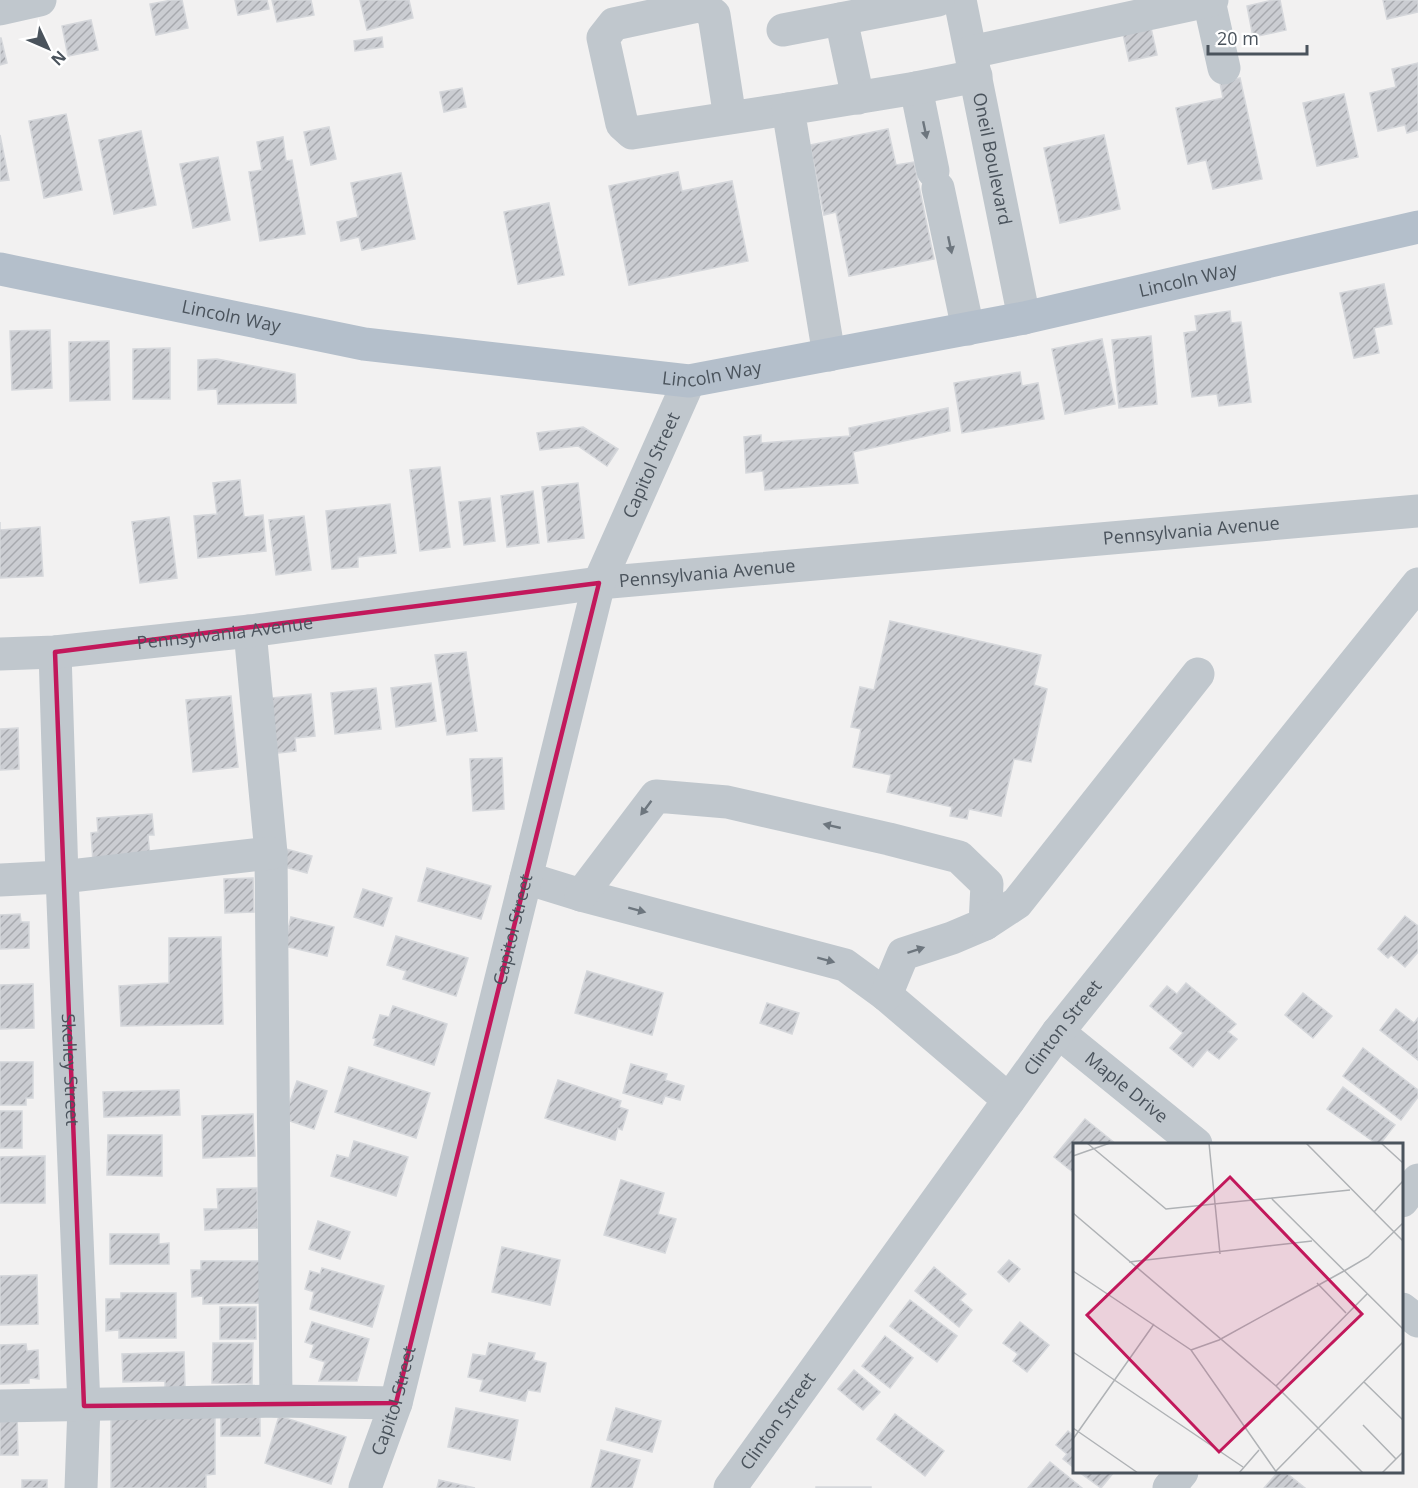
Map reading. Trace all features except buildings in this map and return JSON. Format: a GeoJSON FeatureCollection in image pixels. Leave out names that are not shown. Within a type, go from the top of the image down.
{"type":"FeatureCollection","features":[{"type":"Feature","properties":{"kind":"main road","name":"Lincoln Way"},"geometry":{"type":"LineString","coordinates":[[0,269],[364,344],[689,381],[1024,318],[1418,226]]}},
{"type":"Feature","properties":{"kind":"street"},"geometry":{"type":"LineString","coordinates":[[0,9],[40,0]]}},
{"type":"Feature","properties":{"kind":"street"},"geometry":{"type":"LineString","coordinates":[[783,30],[938,0]]}},
{"type":"Feature","properties":{"kind":"street","name":"Oneil Boulevard"},"geometry":{"type":"LineString","coordinates":[[960,0],[1024,318]]}},
{"type":"Feature","properties":{"kind":"street"},"geometry":{"type":"LineString","coordinates":[[730,118],[714,15],[702,5],[614,24],[603,38],[622,124],[632,133],[788,110],[916,88],[973,64],[1210,0],[1224,68]]}},
{"type":"Feature","properties":{"kind":"street"},"geometry":{"type":"LineString","coordinates":[[841,19],[858,98]]}},
{"type":"Feature","properties":{"kind":"street"},"geometry":{"type":"LineString","coordinates":[[916,88],[968,329]]}},
{"type":"Feature","properties":{"kind":"street"},"geometry":{"type":"LineString","coordinates":[[788,110],[829,355]]}},
{"type":"Feature","properties":{"kind":"street","name":"Capitol Street"},"geometry":{"type":"LineString","coordinates":[[365,1488],[396,1403],[599,583],[689,381]]}},
{"type":"Feature","properties":{"kind":"street","name":"Pennsylvania Avenue"},"geometry":{"type":"LineString","coordinates":[[0,654],[55,652],[250,631],[599,583],[1418,511]]}},
{"type":"Feature","properties":{"kind":"street","name":"Clinton Street"},"geometry":{"type":"LineString","coordinates":[[730,1488],[1058,1032],[1418,584]]}},
{"type":"Feature","properties":{"kind":"street"},"geometry":{"type":"LineString","coordinates":[[250,631],[271,853],[276,1401]]}},
{"type":"Feature","properties":{"kind":"street","name":"Skelley Street"},"geometry":{"type":"LineString","coordinates":[[55,652],[84,1406],[81,1488]]}},
{"type":"Feature","properties":{"kind":"street"},"geometry":{"type":"LineString","coordinates":[[885,995],[903,954],[952,938],[985,924],[1017,903],[1198,674]]}},
{"type":"Feature","properties":{"kind":"street"},"geometry":{"type":"LineString","coordinates":[[581,895],[656,796],[727,802],[889,838],[959,857],[987,884],[985,924]]}},
{"type":"Feature","properties":{"kind":"street"},"geometry":{"type":"LineString","coordinates":[[0,880],[62,877],[271,853]]}},
{"type":"Feature","properties":{"kind":"street"},"geometry":{"type":"LineString","coordinates":[[526,878],[581,895],[845,965],[885,995],[1009,1100]]}},
{"type":"Feature","properties":{"kind":"street","name":"Maple Drive"},"geometry":{"type":"LineString","coordinates":[[1058,1032],[1195,1143]]}},
{"type":"Feature","properties":{"kind":"street"},"geometry":{"type":"LineString","coordinates":[[1403,1199],[1418,1180]]}},
{"type":"Feature","properties":{"kind":"street"},"geometry":{"type":"LineString","coordinates":[[1403,1310],[1418,1321]]}},
{"type":"Feature","properties":{"kind":"street"},"geometry":{"type":"LineString","coordinates":[[0,1406],[276,1401],[396,1403]]}},
{"type":"Feature","properties":{"kind":"street"},"geometry":{"type":"LineString","coordinates":[[1169,1488],[1181,1473]]}},
{"type":"Feature","properties":{"kind":"highlighted area"},"geometry":{"type":"Polygon","coordinates":[[[599,583],[396,1403],[84,1406],[55,652],[599,583]]]}}]}
